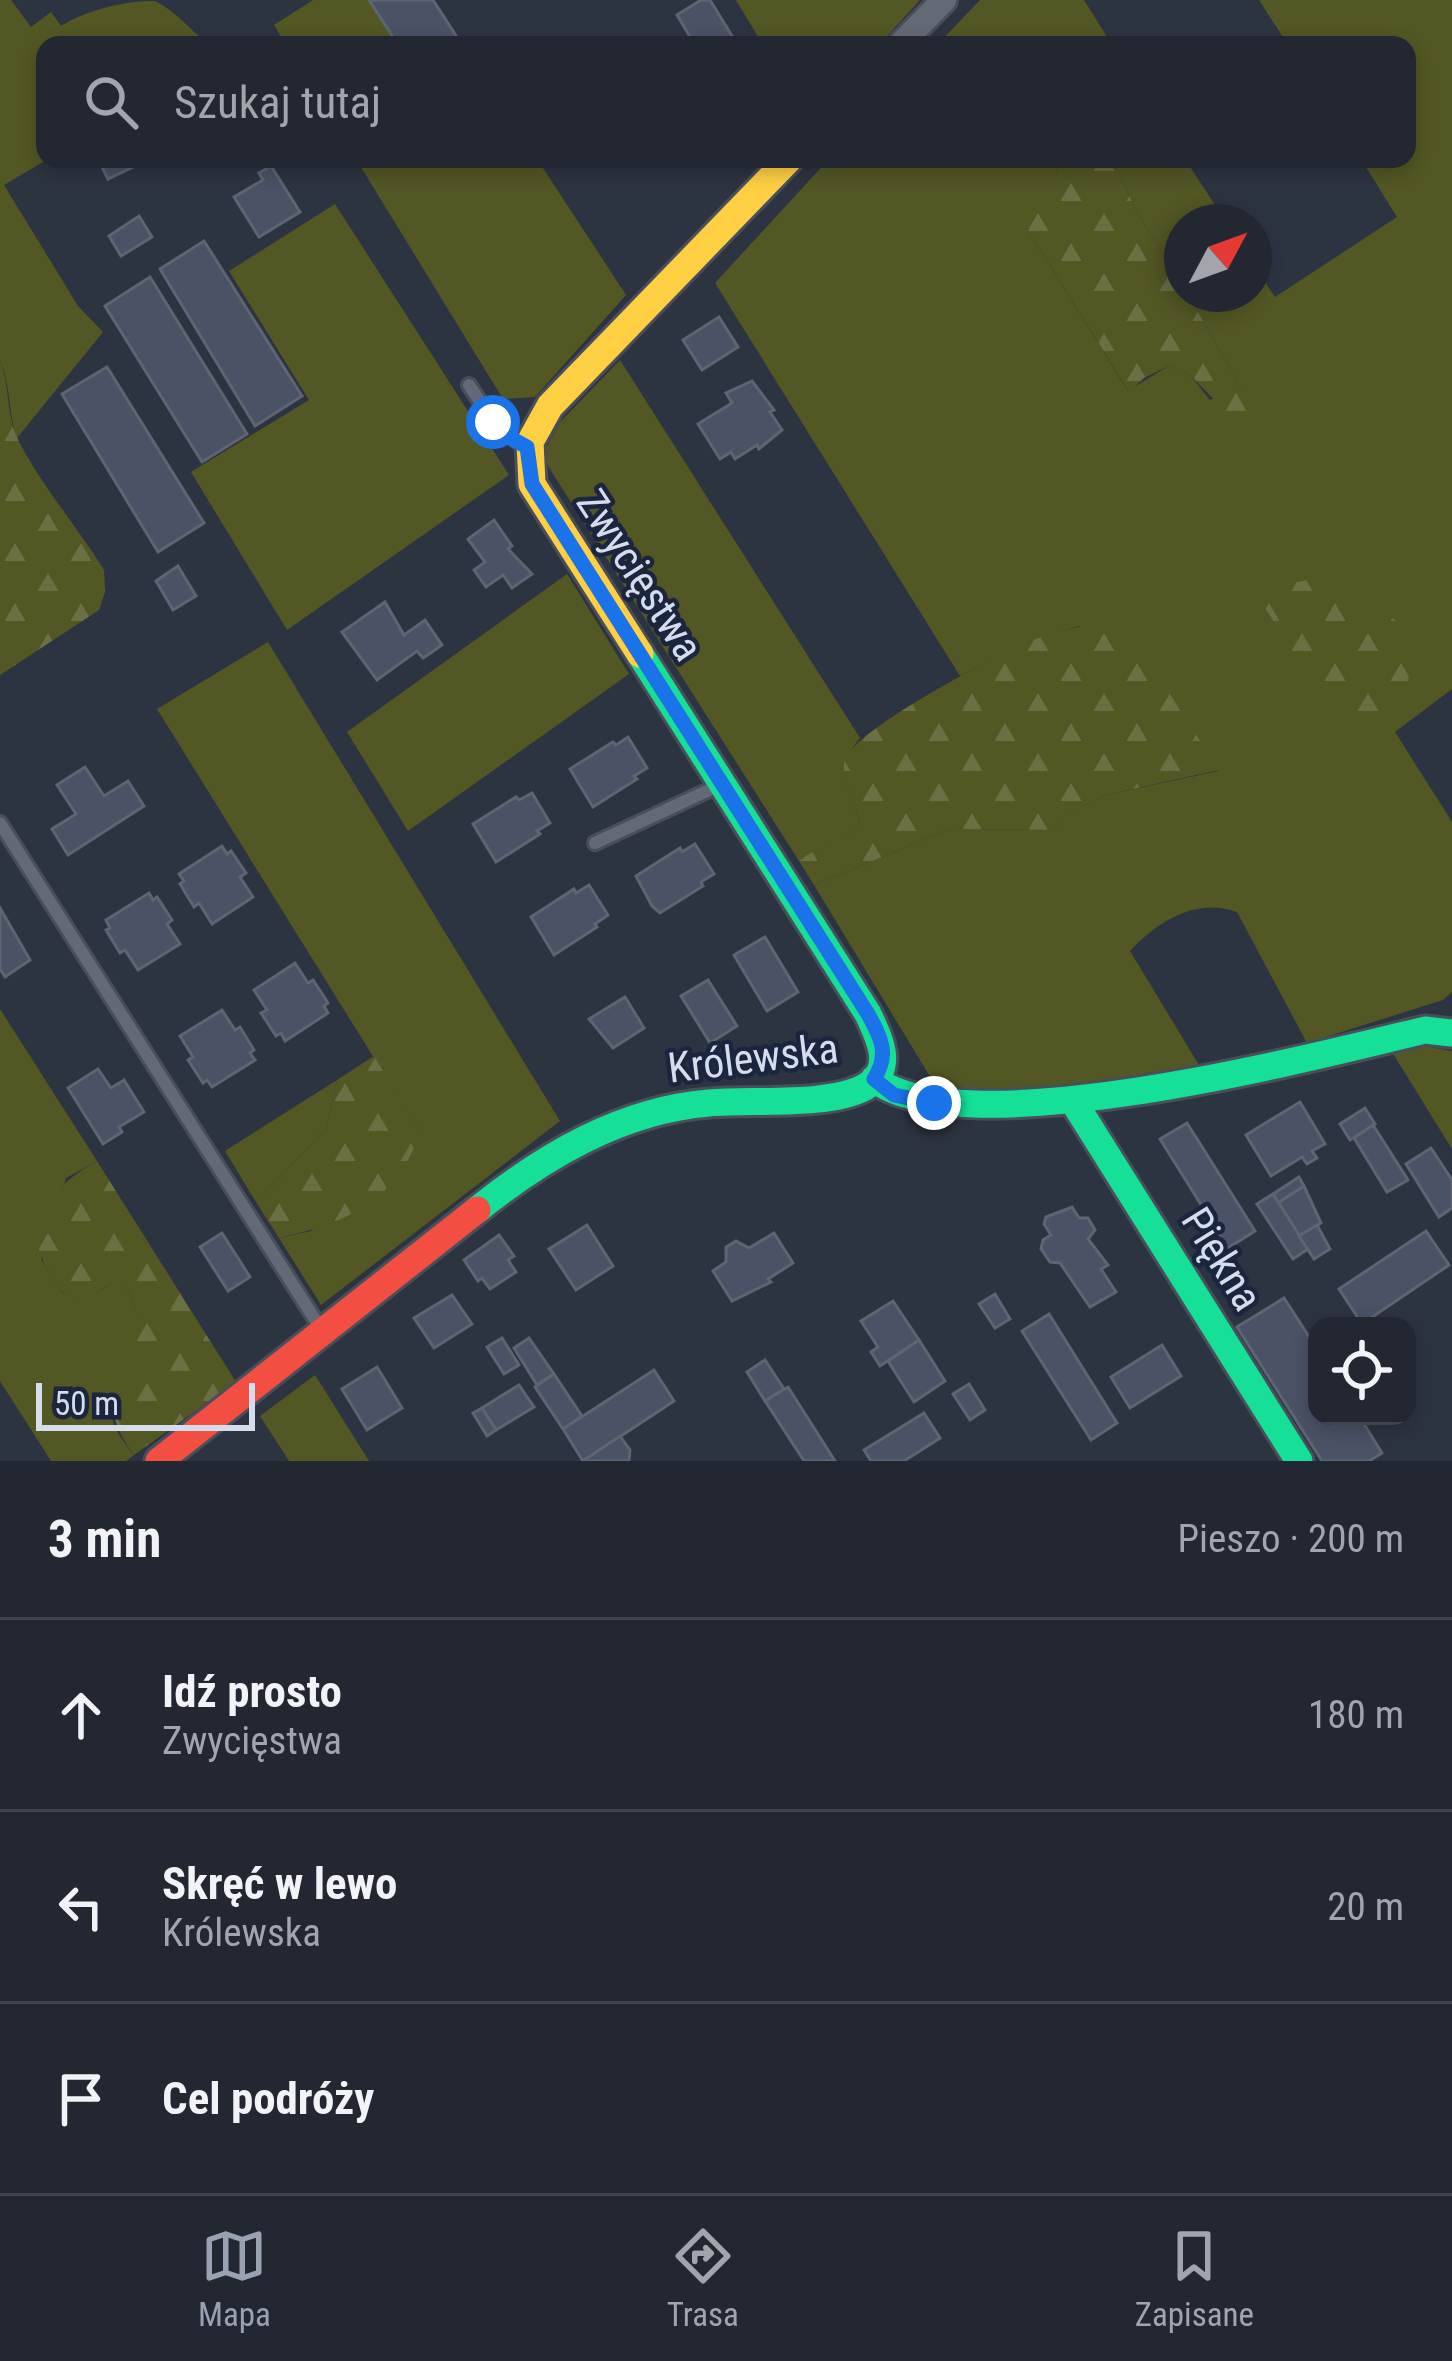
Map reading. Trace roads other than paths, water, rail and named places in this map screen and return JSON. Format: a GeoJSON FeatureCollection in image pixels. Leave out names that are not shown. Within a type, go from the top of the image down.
{"type":"FeatureCollection","features":[{"type":"Feature","properties":{"kind":"street"},"geometry":{"type":"LineString","coordinates":[[909,36],[944,0]]}},
{"type":"Feature","properties":{"kind":"street"},"geometry":{"type":"LineString","coordinates":[[527,447],[550,406],[780,168]]}},
{"type":"Feature","properties":{"kind":"street","name":"Zwycięstwa"},"geometry":{"type":"LineString","coordinates":[[527,447],[532,484],[879,1035],[883,1065],[874,1079]]}},
{"type":"Feature","properties":{"kind":"street","name":"Królewska"},"geometry":{"type":"LineString","coordinates":[[166,1459],[322,1330],[535,1166],[620,1122],[691,1105],[825,1097],[859,1090],[874,1079],[894,1095],[934,1103],[1073,1101],[1203,1083],[1425,1030],[1452,1033]]}},
{"type":"Feature","properties":{"kind":"street","name":"Piękna"},"geometry":{"type":"LineString","coordinates":[[1073,1101],[1299,1461]]}},
{"type":"Feature","properties":{"kind":"lane"},"geometry":{"type":"LineString","coordinates":[[469,385],[493,422],[527,447]]}},
{"type":"Feature","properties":{"kind":"lane"},"geometry":{"type":"LineString","coordinates":[[596,843],[723,784]]}},
{"type":"Feature","properties":{"kind":"lane"},"geometry":{"type":"LineString","coordinates":[[0,823],[322,1330]]}}]}
